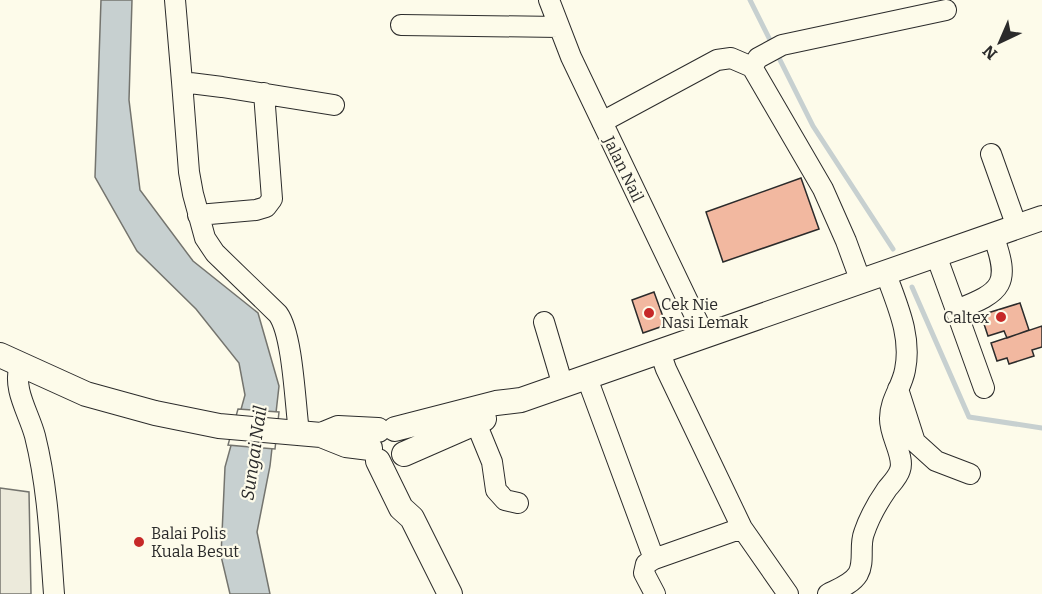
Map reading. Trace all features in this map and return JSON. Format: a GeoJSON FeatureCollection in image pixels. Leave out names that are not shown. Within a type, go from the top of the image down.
{"type":"FeatureCollection","features":[{"type":"Feature","properties":{"kind":"main road"},"geometry":{"type":"LineString","coordinates":[[10,360],[62,384],[105,400],[155,413],[219,426],[304,433],[346,445],[388,447],[476,423],[521,400],[1042,218]]}},
{"type":"Feature","properties":{"kind":"main road"},"geometry":{"type":"LineString","coordinates":[[388,447],[496,403],[521,400]]}},
{"type":"Feature","properties":{"kind":"main road"},"geometry":{"type":"LineString","coordinates":[[388,447],[412,503],[412,518],[450,594]]}},
{"type":"Feature","properties":{"kind":"street"},"geometry":{"type":"LineString","coordinates":[[175,0],[189,172],[198,215],[208,244],[282,320],[304,433]]}},
{"type":"Feature","properties":{"kind":"street","name":"Jalan Nail"},"geometry":{"type":"LineString","coordinates":[[549,0],[602,122],[705,337]]}},
{"type":"Feature","properties":{"kind":"street"},"geometry":{"type":"LineString","coordinates":[[752,67],[758,58],[775,48],[946,10]]}},
{"type":"Feature","properties":{"kind":"street"},"geometry":{"type":"LineString","coordinates":[[401,25],[559,27]]}},
{"type":"Feature","properties":{"kind":"street"},"geometry":{"type":"LineString","coordinates":[[602,122],[717,60],[731,58],[752,67],[823,189],[861,282]]}},
{"type":"Feature","properties":{"kind":"street"},"geometry":{"type":"LineString","coordinates":[[182,82],[334,105]]}},
{"type":"Feature","properties":{"kind":"street"},"geometry":{"type":"LineString","coordinates":[[198,215],[256,210],[266,207],[272,199],[264,93]]}},
{"type":"Feature","properties":{"kind":"street"},"geometry":{"type":"LineString","coordinates":[[991,154],[1017,226]]}},
{"type":"Feature","properties":{"kind":"street"},"geometry":{"type":"LineString","coordinates":[[956,310],[978,302],[992,293],[1001,279],[1003,261],[993,235]]}},
{"type":"Feature","properties":{"kind":"street"},"geometry":{"type":"LineString","coordinates":[[936,255],[984,388]]}},
{"type":"Feature","properties":{"kind":"street"},"geometry":{"type":"LineString","coordinates":[[828,594],[849,583],[858,574],[863,535],[879,501],[901,470],[900,453],[892,436],[890,417],[894,398],[905,372],[907,353],[905,328],[886,274]]}},
{"type":"Feature","properties":{"kind":"street"},"geometry":{"type":"LineString","coordinates":[[544,322],[563,386]]}},
{"type":"Feature","properties":{"kind":"street"},"geometry":{"type":"LineString","coordinates":[[660,352],[742,528],[788,594]]}},
{"type":"Feature","properties":{"kind":"street"},"geometry":{"type":"LineString","coordinates":[[10,360],[33,431],[45,481],[54,594]]}},
{"type":"Feature","properties":{"kind":"street"},"geometry":{"type":"LineString","coordinates":[[587,378],[654,559]]}},
{"type":"Feature","properties":{"kind":"street"},"geometry":{"type":"LineString","coordinates":[[898,389],[915,442],[936,461],[970,474]]}},
{"type":"Feature","properties":{"kind":"street"},"geometry":{"type":"LineString","coordinates":[[476,423],[492,462],[496,490],[505,500],[518,503]]}},
{"type":"Feature","properties":{"kind":"street"},"geometry":{"type":"LineString","coordinates":[[654,594],[644,573],[646,564],[654,559],[742,528]]}},
{"type":"Feature","properties":{"kind":"shaded area"},"geometry":{"type":"Polygon","coordinates":[[[0,488],[29,492],[31,594],[0,594],[0,488]]]}},
{"type":"Feature","properties":{"kind":"water","name":"Sungai Nail"},"geometry":{"type":"Polygon","coordinates":[[[101,0],[132,0],[129,100],[140,190],[193,261],[258,313],[279,386],[270,466],[257,532],[270,594],[230,594],[221,556],[225,467],[245,395],[239,363],[196,309],[137,251],[95,177],[101,0]]]}},
{"type":"Feature","properties":{"kind":"pier"},"geometry":{"type":"Polygon","coordinates":[[[238,409],[279,412],[275,449],[228,445],[238,409]]]}},
{"type":"Feature","properties":{"kind":"building"},"geometry":{"type":"Polygon","coordinates":[[[801,178],[819,229],[723,262],[706,212],[801,178]]]}},
{"type":"Feature","properties":{"kind":"building","name":"Cek Nie Nasi Lemak"},"geometry":{"type":"Polygon","coordinates":[[[654,292],[666,325],[643,333],[632,300],[654,292]]]}},
{"type":"Feature","properties":{"kind":"building"},"geometry":{"type":"Polygon","coordinates":[[[1020,303],[1029,330],[1007,338],[1004,331],[988,336],[981,315],[1020,303]]]}},
{"type":"Feature","properties":{"kind":"building"},"geometry":{"type":"Polygon","coordinates":[[[1042,326],[1042,347],[1032,350],[1034,356],[1009,364],[1007,358],[997,361],[991,343],[1042,326]]]}},
{"type":"Feature","properties":{"kind":"waterway"},"geometry":{"type":"LineString","coordinates":[[750,0],[813,126],[893,249]]}},
{"type":"Feature","properties":{"kind":"waterway"},"geometry":{"type":"LineString","coordinates":[[912,287],[969,417],[1042,428]]}},
{"type":"Feature","properties":{"kind":"place","name":"Cek Nie Nasi Lemak"},"geometry":{"type":"Point","coordinates":[649,313]}},
{"type":"Feature","properties":{"kind":"place","name":"Caltex"},"geometry":{"type":"Point","coordinates":[1001,317]}},
{"type":"Feature","properties":{"kind":"place","name":"Balai Polis Kuala Besut"},"geometry":{"type":"Point","coordinates":[139,542]}}]}
